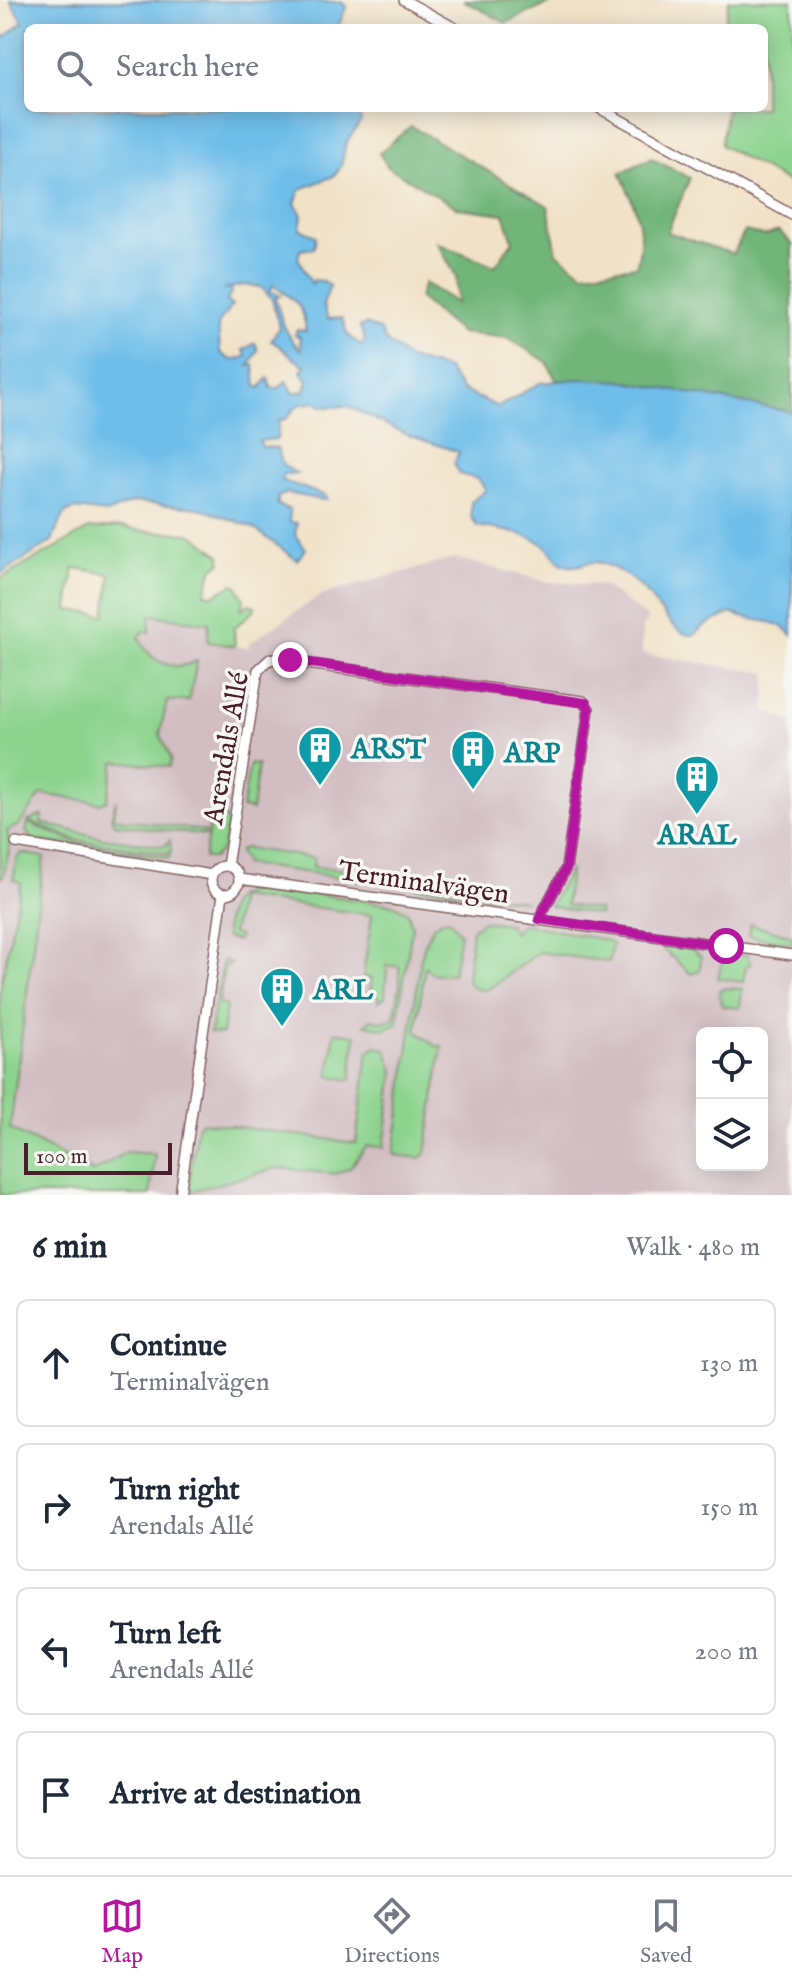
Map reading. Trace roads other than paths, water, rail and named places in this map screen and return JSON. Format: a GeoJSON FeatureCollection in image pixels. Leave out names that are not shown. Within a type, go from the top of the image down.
{"type":"FeatureCollection","features":[{"type":"Feature","properties":{"kind":"street"},"geometry":{"type":"LineString","coordinates":[[404,0],[448,24]]}},
{"type":"Feature","properties":{"kind":"street"},"geometry":{"type":"LineString","coordinates":[[606,112],[792,215]]}},
{"type":"Feature","properties":{"kind":"street","name":"Arendals Allé"},"geometry":{"type":"LineString","coordinates":[[227,866],[258,670],[270,659],[583,701],[589,709],[566,868],[539,919]]}},
{"type":"Feature","properties":{"kind":"street"},"geometry":{"type":"LineString","coordinates":[[16,843],[212,875]]}},
{"type":"Feature","properties":{"kind":"street"},"geometry":{"type":"LineString","coordinates":[[227,866],[235,870],[239,879],[234,890],[223,894],[213,887],[212,875],[218,867],[227,866]]}},
{"type":"Feature","properties":{"kind":"street","name":"Terminalvägen"},"geometry":{"type":"LineString","coordinates":[[239,879],[792,955]]}},
{"type":"Feature","properties":{"kind":"street"},"geometry":{"type":"LineString","coordinates":[[180,1195],[223,894]]}},
{"type":"Feature","properties":{"kind":"water"},"geometry":{"type":"Polygon","coordinates":[[[10,0],[342,2],[346,7],[340,24],[24,24],[24,112],[358,112],[361,121],[346,143],[341,166],[334,176],[301,189],[295,203],[302,215],[300,229],[316,236],[314,248],[300,250],[298,258],[312,284],[314,280],[323,281],[330,286],[323,305],[328,319],[342,318],[347,334],[361,346],[365,340],[360,327],[366,324],[381,331],[385,340],[409,359],[447,369],[462,390],[498,407],[540,383],[579,379],[621,381],[792,412],[792,635],[779,625],[731,613],[703,626],[696,634],[680,632],[639,585],[612,567],[595,562],[565,565],[536,540],[477,526],[471,516],[471,502],[486,490],[478,479],[459,474],[454,464],[459,452],[405,434],[348,406],[324,407],[315,402],[298,405],[286,419],[279,420],[277,439],[259,441],[263,447],[277,448],[283,465],[297,474],[283,474],[281,480],[327,499],[287,493],[278,497],[278,505],[290,510],[289,522],[297,523],[295,535],[306,549],[297,560],[252,527],[199,508],[133,502],[107,513],[75,509],[65,513],[51,542],[0,574],[0,41],[23,22],[10,0]],[[243,285],[224,289],[232,289],[227,302],[232,305],[218,324],[220,352],[236,360],[247,356],[243,350],[255,343],[258,350],[249,366],[254,365],[256,386],[260,388],[268,378],[271,388],[279,388],[286,381],[294,393],[305,391],[308,380],[301,372],[305,365],[271,341],[279,327],[272,299],[261,287],[243,285]],[[273,285],[270,291],[280,296],[275,298],[285,327],[301,350],[300,337],[295,335],[297,329],[306,331],[296,302],[273,285]]]}},
{"type":"Feature","properties":{"kind":"place","name":"ARST"},"geometry":{"type":"Point","coordinates":[320,787]}},
{"type":"Feature","properties":{"kind":"place","name":"ARP"},"geometry":{"type":"Point","coordinates":[473,791]}},
{"type":"Feature","properties":{"kind":"place","name":"ARAL"},"geometry":{"type":"Point","coordinates":[697,816]}},
{"type":"Feature","properties":{"kind":"place","name":"ARL"},"geometry":{"type":"Point","coordinates":[282,1028]}}]}
